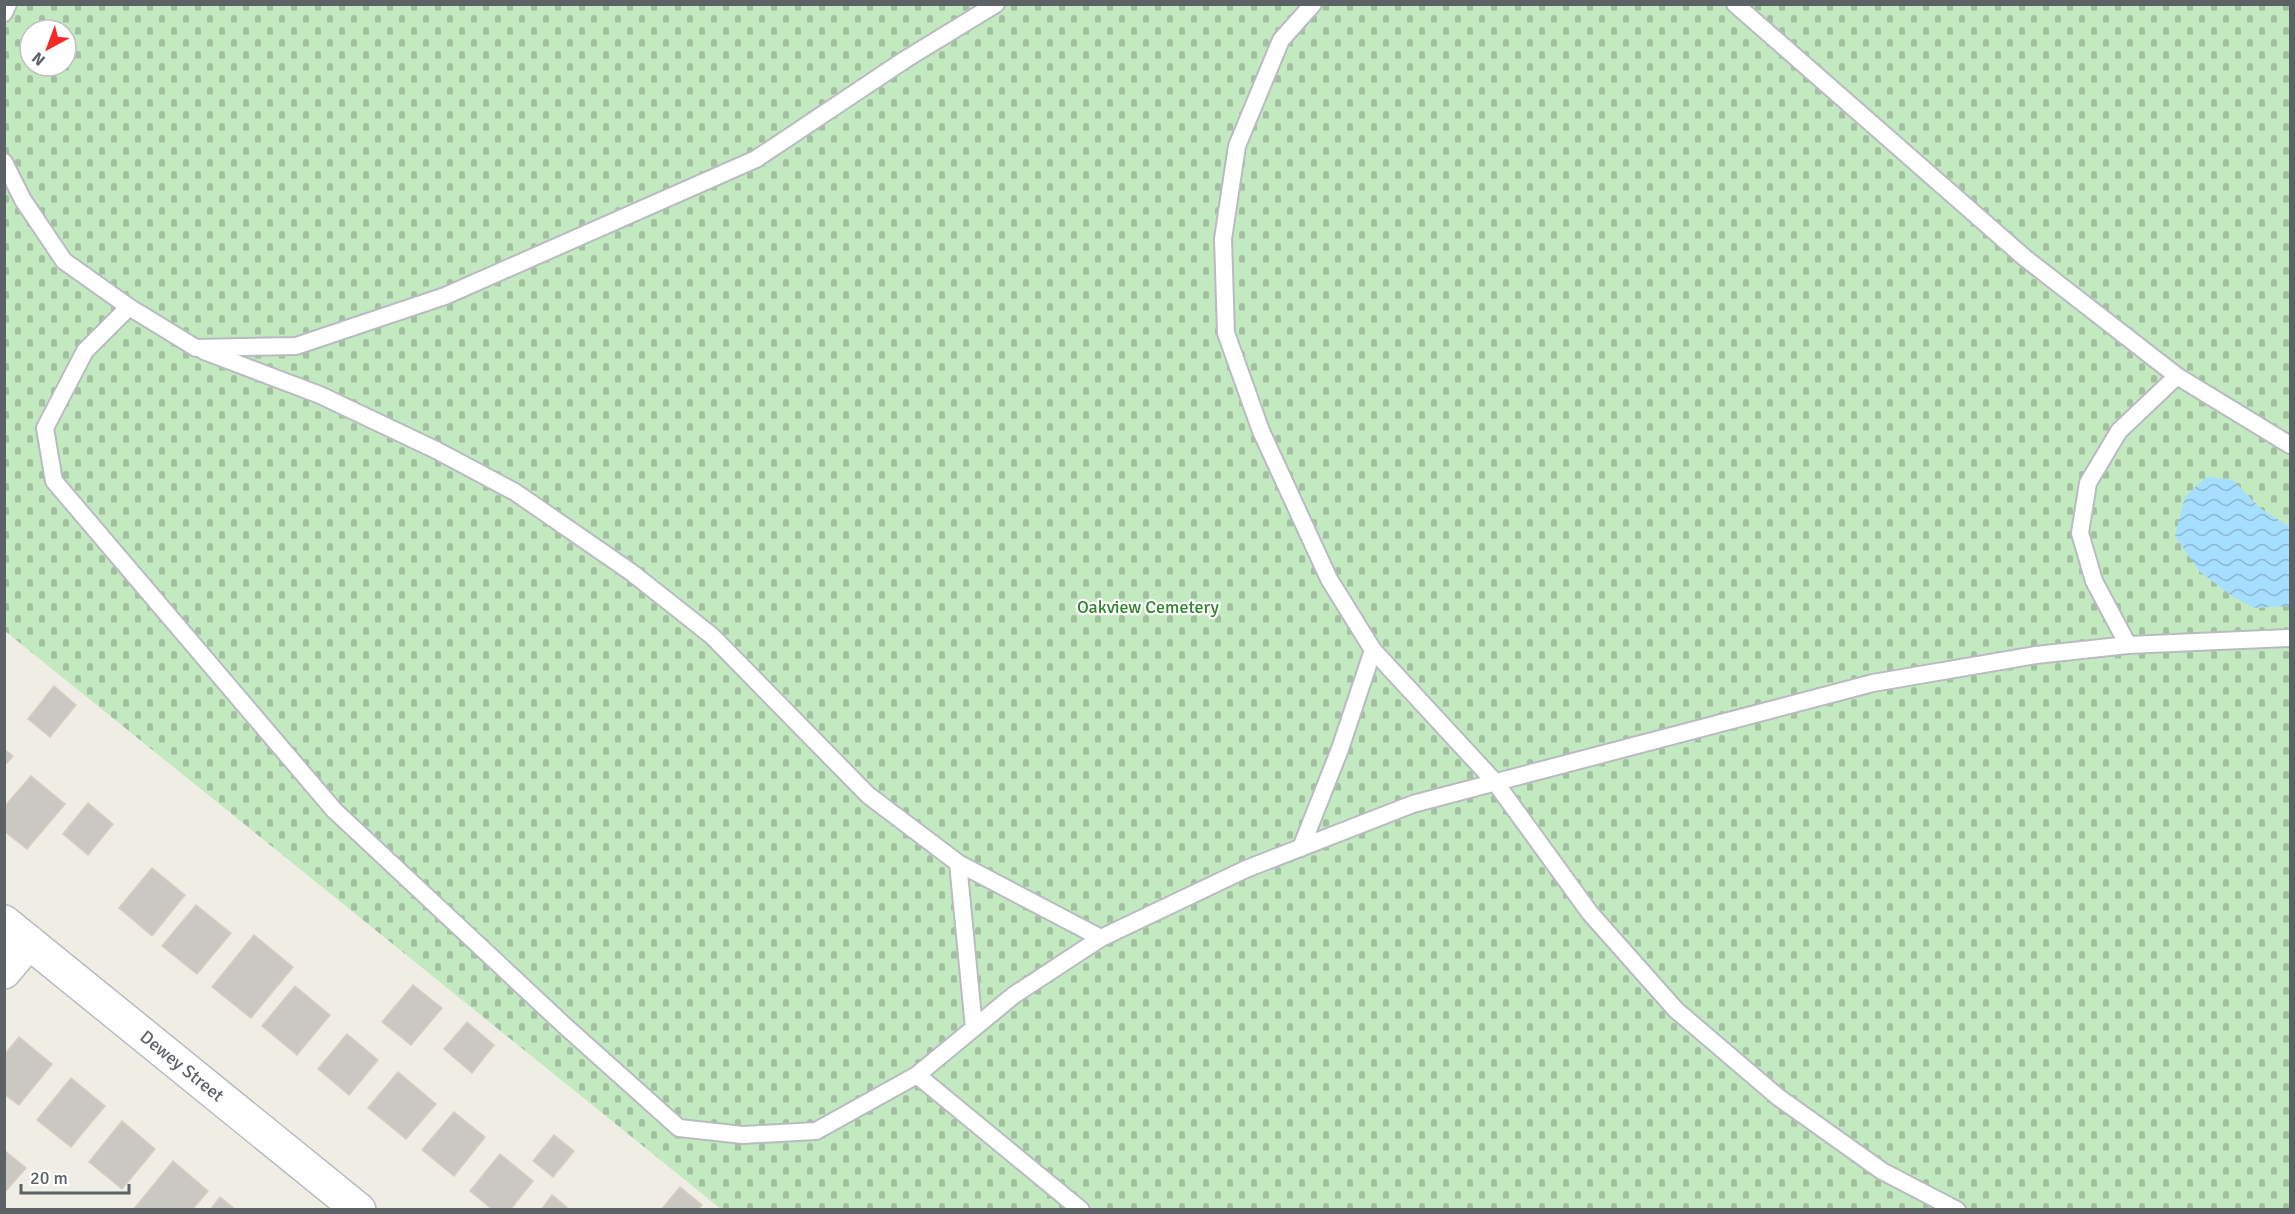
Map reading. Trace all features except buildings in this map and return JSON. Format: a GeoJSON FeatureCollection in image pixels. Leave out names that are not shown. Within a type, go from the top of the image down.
{"type":"FeatureCollection","features":[{"type":"Feature","properties":{"kind":"street"},"geometry":{"type":"LineString","coordinates":[[4,972],[16,932]]}},
{"type":"Feature","properties":{"kind":"street","name":"Dewey Street"},"geometry":{"type":"LineString","coordinates":[[16,932],[359,1209]]}},
{"type":"Feature","properties":{"kind":"lane"},"geometry":{"type":"LineString","coordinates":[[4,13],[8,4]]}},
{"type":"Feature","properties":{"kind":"lane"},"geometry":{"type":"LineString","coordinates":[[196,348],[296,346],[445,296],[756,159],[906,59],[996,4]]}},
{"type":"Feature","properties":{"kind":"lane"},"geometry":{"type":"LineString","coordinates":[[1314,4],[1281,40],[1237,146],[1223,239],[1226,333],[1261,431],[1324,569],[1373,650],[1495,782],[1590,913],[1676,1010],[1778,1097],[1882,1171],[1957,1209]]}},
{"type":"Feature","properties":{"kind":"lane"},"geometry":{"type":"LineString","coordinates":[[1735,4],[2025,258],[2178,376],[2290,445]]}},
{"type":"Feature","properties":{"kind":"lane"},"geometry":{"type":"LineString","coordinates":[[4,162],[23,200],[64,261],[129,306],[196,348],[320,395],[436,450],[515,492],[631,572],[712,636],[868,795],[958,863],[1101,938]]}},
{"type":"Feature","properties":{"kind":"lane"},"geometry":{"type":"LineString","coordinates":[[129,306],[85,351],[45,428],[54,481],[334,810],[596,1055],[679,1128],[743,1135],[816,1131],[917,1075],[1014,995],[1101,938],[1246,869],[1413,804],[1873,683],[2036,655],[2128,645],[2290,638]]}},
{"type":"Feature","properties":{"kind":"lane"},"geometry":{"type":"LineString","coordinates":[[2128,645],[2094,581],[2080,533],[2088,483],[2119,431],[2178,376]]}},
{"type":"Feature","properties":{"kind":"lane"},"geometry":{"type":"LineString","coordinates":[[1301,848],[1340,749],[1373,650]]}},
{"type":"Feature","properties":{"kind":"lane"},"geometry":{"type":"LineString","coordinates":[[958,863],[974,1028]]}},
{"type":"Feature","properties":{"kind":"lane"},"geometry":{"type":"LineString","coordinates":[[917,1075],[1081,1209]]}},
{"type":"Feature","properties":{"kind":"green space","name":"Oakview Cemetery"},"geometry":{"type":"Polygon","coordinates":[[[4,5],[2290,5],[2290,1209],[721,1209],[5,631],[4,5]]]}},
{"type":"Feature","properties":{"kind":"water"},"geometry":{"type":"Polygon","coordinates":[[[2206,477],[2233,480],[2260,508],[2290,527],[2290,606],[2254,608],[2232,596],[2200,572],[2175,536],[2185,497],[2206,477]]]}}]}
